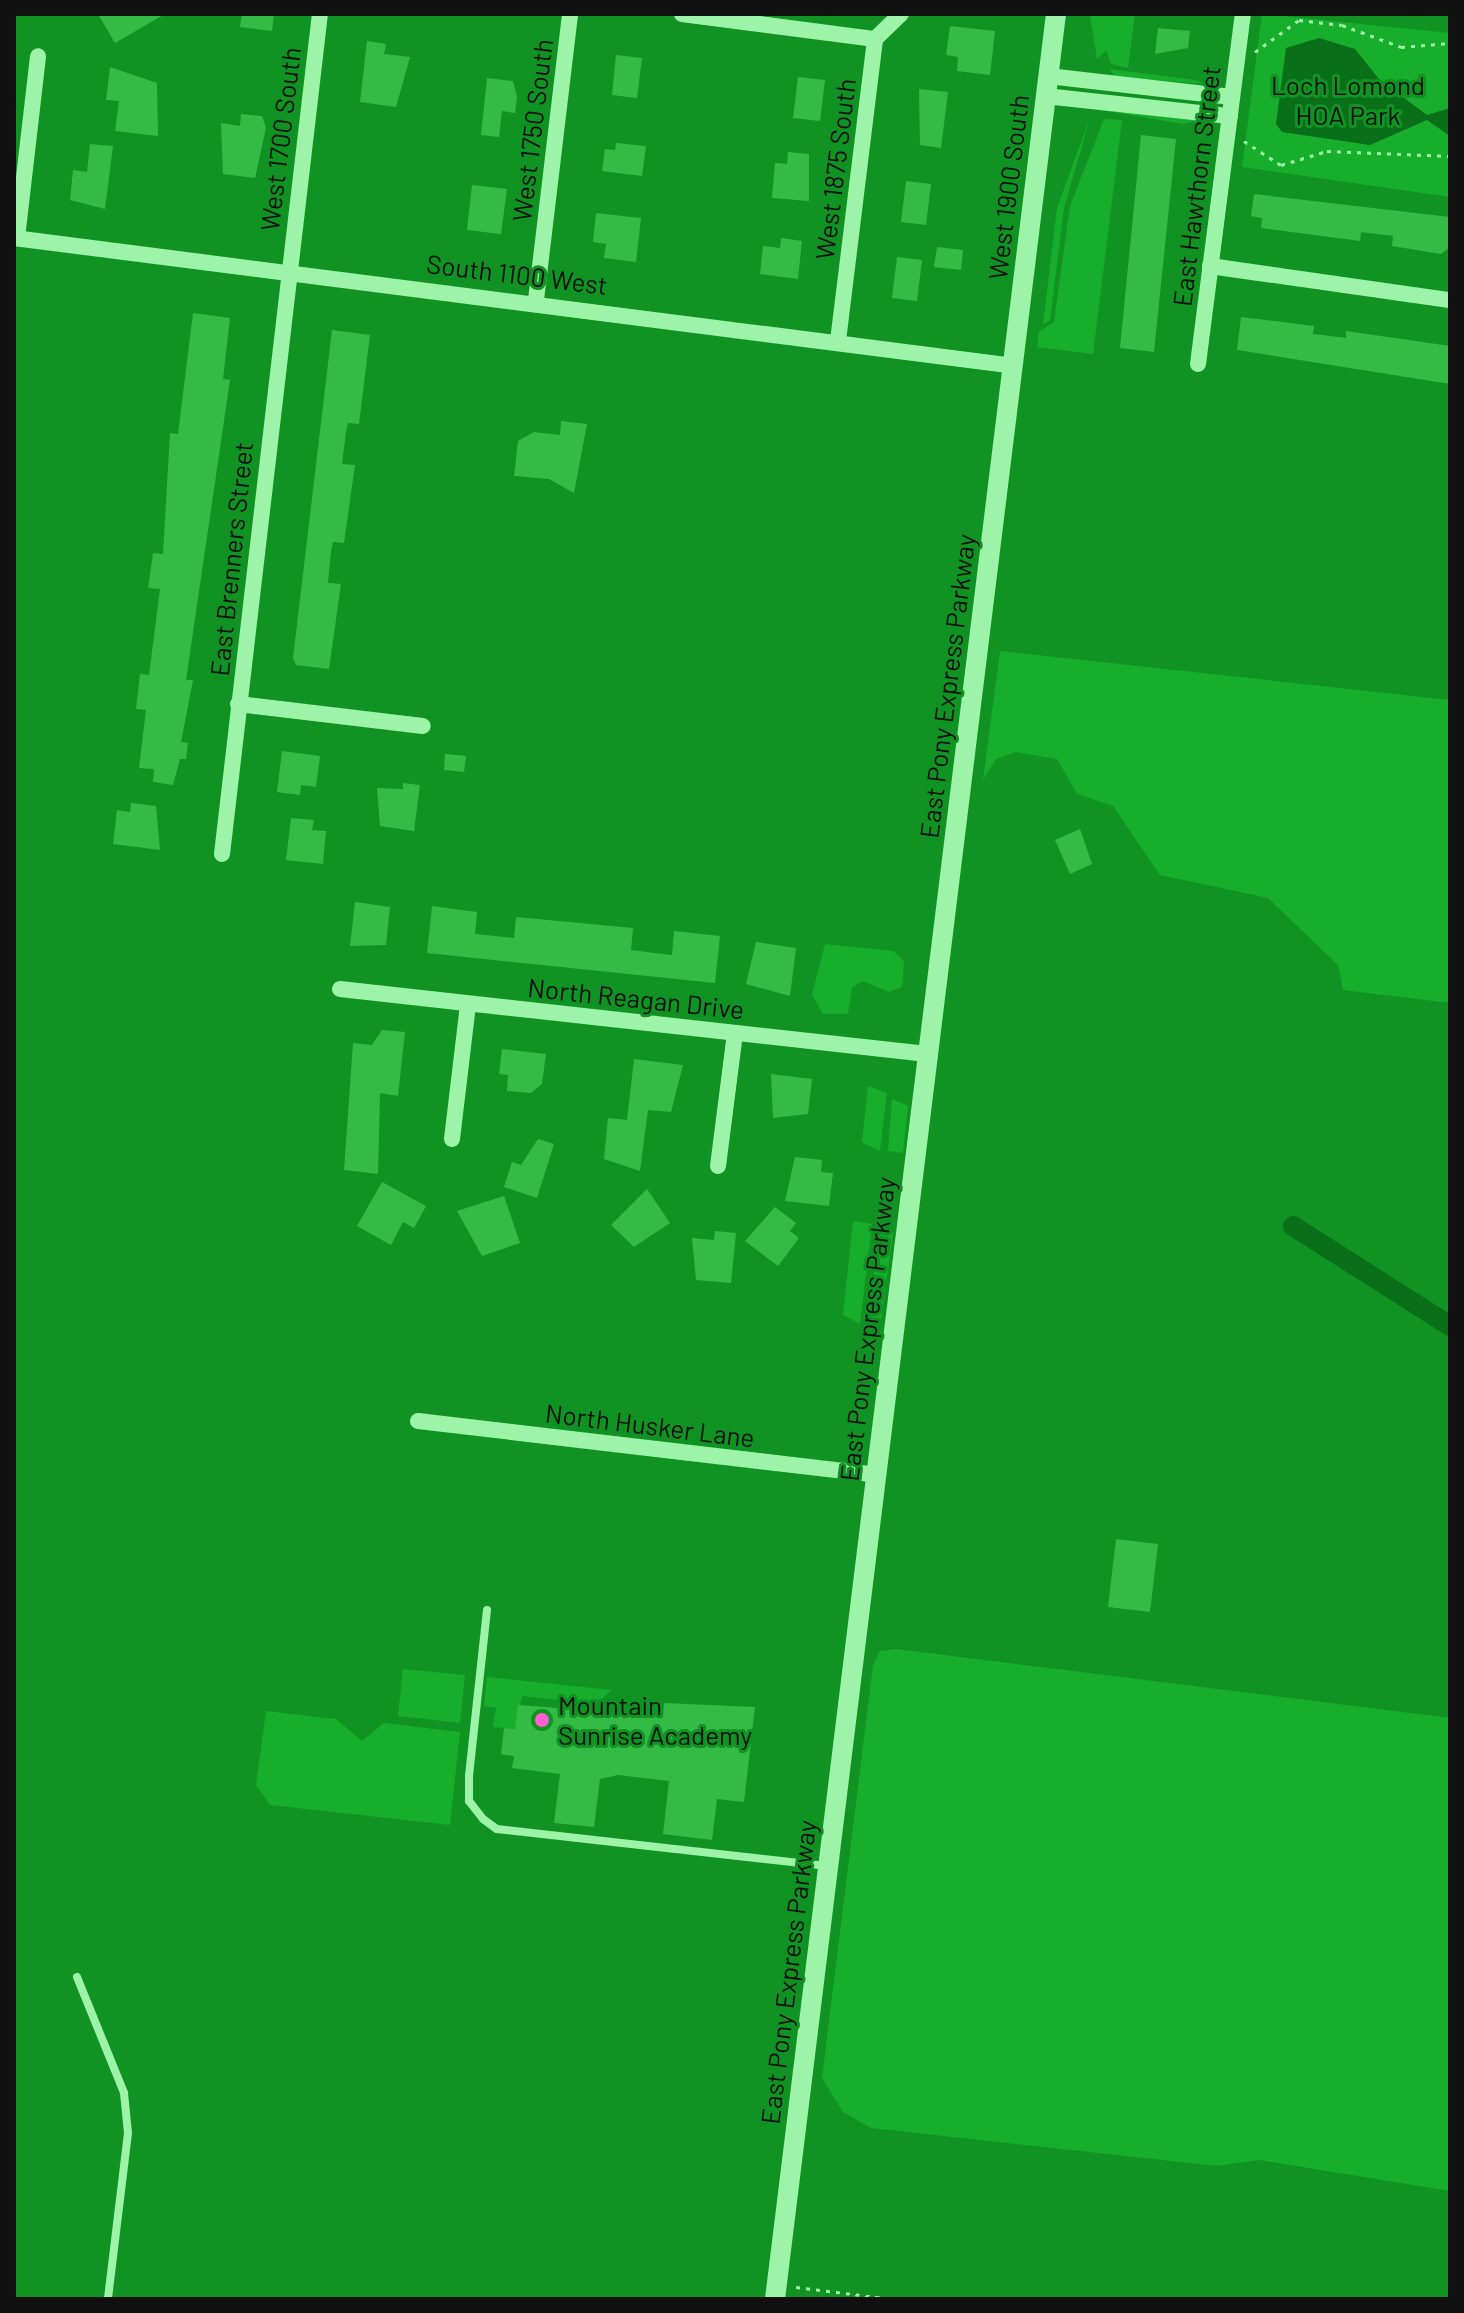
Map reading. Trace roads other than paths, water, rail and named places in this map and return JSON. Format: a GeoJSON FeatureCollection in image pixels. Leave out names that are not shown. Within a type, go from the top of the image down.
{"type":"FeatureCollection","features":[{"type":"Feature","properties":{"kind":"street","name":"West 1700 South"},"geometry":{"type":"LineString","coordinates":[[288,271],[320,14]]}},
{"type":"Feature","properties":{"kind":"street","name":"West 1750 South"},"geometry":{"type":"LineString","coordinates":[[536,300],[570,14]]}},
{"type":"Feature","properties":{"kind":"street"},"geometry":{"type":"LineString","coordinates":[[682,14],[875,39],[901,14]]}},
{"type":"Feature","properties":{"kind":"street","name":"West 1900 South"},"geometry":{"type":"LineString","coordinates":[[1014,366],[1056,14]]}},
{"type":"Feature","properties":{"kind":"street","name":"East Hawthorn Street"},"geometry":{"type":"LineString","coordinates":[[1198,364],[1243,14]]}},
{"type":"Feature","properties":{"kind":"street","name":"West 1875 South"},"geometry":{"type":"LineString","coordinates":[[838,341],[875,39]]}},
{"type":"Feature","properties":{"kind":"street"},"geometry":{"type":"LineString","coordinates":[[15,238],[38,56]]}},
{"type":"Feature","properties":{"kind":"street"},"geometry":{"type":"LineString","coordinates":[[1046,86],[1232,97]]}},
{"type":"Feature","properties":{"kind":"street"},"geometry":{"type":"LineString","coordinates":[[1046,86],[1230,116]]}},
{"type":"Feature","properties":{"kind":"street","name":"South 1100 West"},"geometry":{"type":"LineString","coordinates":[[15,238],[536,300],[1014,366]]}},
{"type":"Feature","properties":{"kind":"street"},"geometry":{"type":"LineString","coordinates":[[1210,266],[1450,300]]}},
{"type":"Feature","properties":{"kind":"street","name":"East Brenners Street"},"geometry":{"type":"LineString","coordinates":[[222,854],[288,271]]}},
{"type":"Feature","properties":{"kind":"street","name":"East Pony Express Parkway"},"geometry":{"type":"LineString","coordinates":[[776,2292],[1014,366]]}},
{"type":"Feature","properties":{"kind":"street"},"geometry":{"type":"LineString","coordinates":[[238,704],[423,726]]}},
{"type":"Feature","properties":{"kind":"street","name":"North Reagan Drive"},"geometry":{"type":"LineString","coordinates":[[340,989],[927,1054]]}},
{"type":"Feature","properties":{"kind":"street"},"geometry":{"type":"LineString","coordinates":[[452,1139],[468,1004]]}},
{"type":"Feature","properties":{"kind":"street"},"geometry":{"type":"LineString","coordinates":[[718,1166],[735,1033]]}},
{"type":"Feature","properties":{"kind":"street","name":"North Husker Lane"},"geometry":{"type":"LineString","coordinates":[[418,1421],[875,1475]]}},
{"type":"Feature","properties":{"kind":"lane"},"geometry":{"type":"LineString","coordinates":[[487,1610],[469,1776],[469,1801],[483,1819],[497,1829],[827,1866]]}},
{"type":"Feature","properties":{"kind":"lane"},"geometry":{"type":"LineString","coordinates":[[77,1977],[124,2093],[128,2133],[108,2299]]}},
{"type":"Feature","properties":{"kind":"waterway"},"geometry":{"type":"LineString","coordinates":[[1293,1226],[1450,1326]]}},
{"type":"Feature","properties":{"kind":"place","name":"Mountain Sunrise Academy"},"geometry":{"type":"Point","coordinates":[542,1720]}},
{"type":"Feature","properties":{"kind":"park label","name":"Loch Lomond HOA Park"},"geometry":{"type":"Point","coordinates":[1348,100]}}]}
